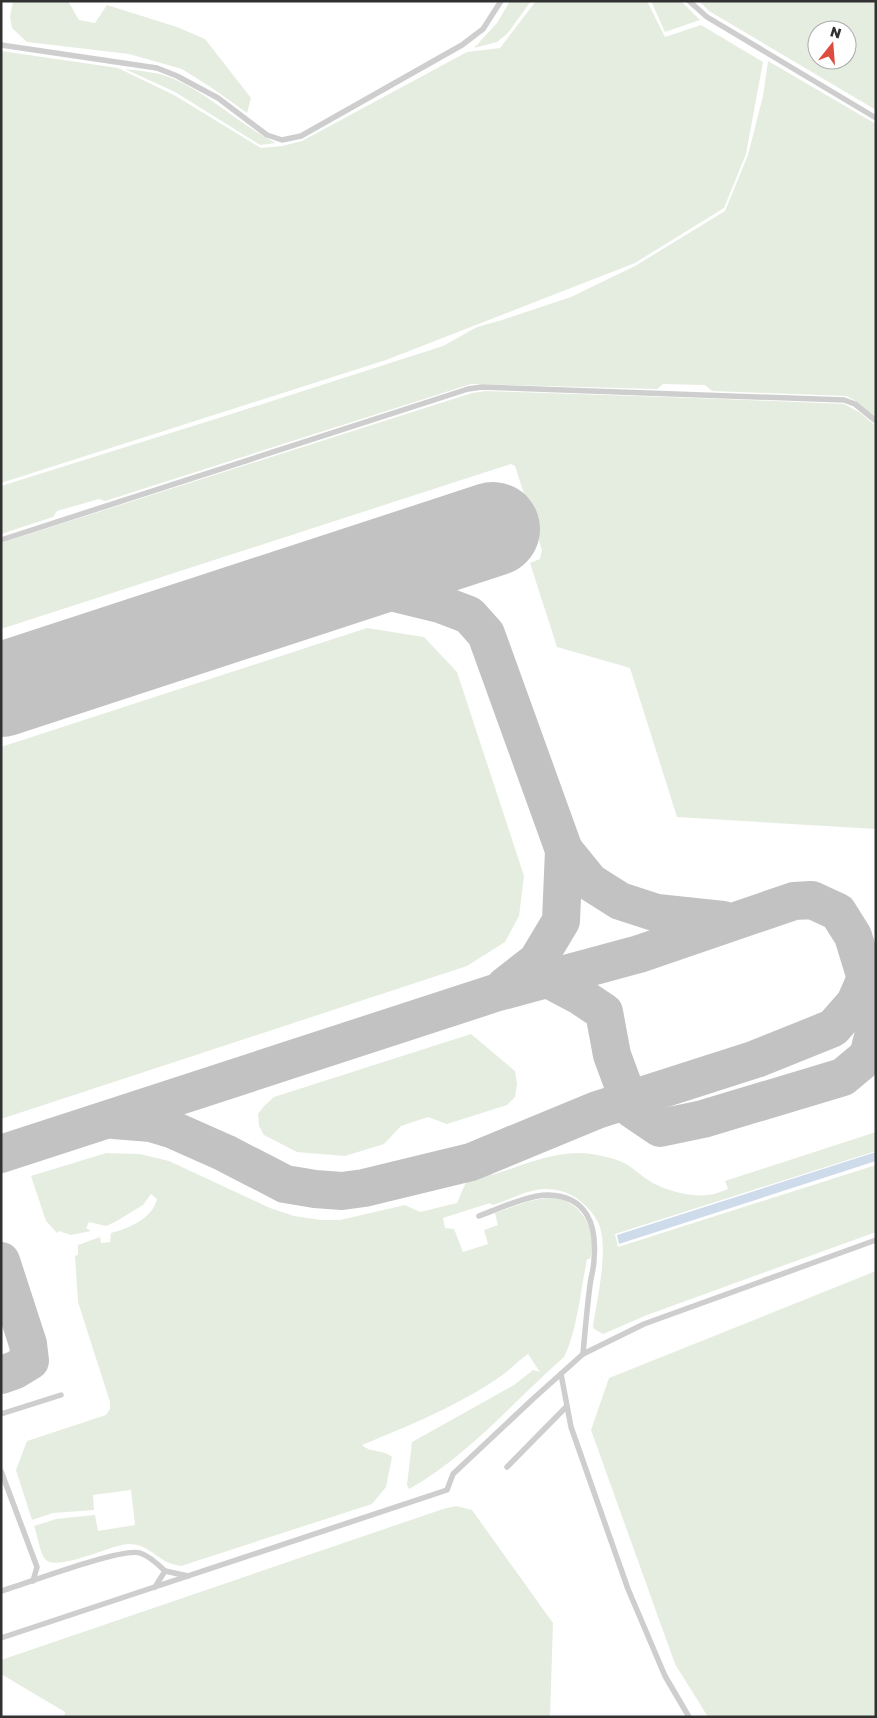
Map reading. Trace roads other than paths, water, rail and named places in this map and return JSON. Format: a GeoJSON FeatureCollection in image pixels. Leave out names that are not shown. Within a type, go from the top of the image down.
{"type":"FeatureCollection","features":[{"type":"Feature","properties":{"kind":"lane"},"geometry":{"type":"LineString","coordinates":[[1,45],[157,68],[177,76],[218,98],[268,135],[282,140],[301,136],[462,45],[483,29],[501,1]]}},
{"type":"Feature","properties":{"kind":"lane"},"geometry":{"type":"LineString","coordinates":[[689,1],[707,17],[876,118]]}},
{"type":"Feature","properties":{"kind":"lane"},"geometry":{"type":"LineString","coordinates":[[1,540],[378,417],[468,389],[482,387],[844,400],[855,404],[876,421]]}},
{"type":"Feature","properties":{"kind":"lane"},"geometry":{"type":"LineString","coordinates":[[479,1216],[521,1200],[547,1195],[571,1199],[587,1212],[595,1240],[583,1354]]}},
{"type":"Feature","properties":{"kind":"lane"},"geometry":{"type":"LineString","coordinates":[[1,1638],[447,1490],[454,1474],[583,1354],[644,1324],[876,1240]]}},
{"type":"Feature","properties":{"kind":"lane"},"geometry":{"type":"LineString","coordinates":[[561,1374],[571,1427],[628,1589],[665,1676],[689,1717]]}},
{"type":"Feature","properties":{"kind":"lane"},"geometry":{"type":"LineString","coordinates":[[1,1414],[61,1394]]}},
{"type":"Feature","properties":{"kind":"lane"},"geometry":{"type":"LineString","coordinates":[[507,1467],[567,1406]]}},
{"type":"Feature","properties":{"kind":"lane"},"geometry":{"type":"LineString","coordinates":[[1,1471],[37,1567],[33,1581]]}},
{"type":"Feature","properties":{"kind":"lane"},"geometry":{"type":"LineString","coordinates":[[1,1592],[116,1554],[139,1552],[165,1571],[188,1576]]}},
{"type":"Feature","properties":{"kind":"lane"},"geometry":{"type":"LineString","coordinates":[[155,1587],[165,1571]]}},
{"type":"Feature","properties":{"kind":"water"},"geometry":{"type":"Polygon","coordinates":[[[876,1152],[876,1161],[619,1244],[617,1235],[876,1152]]]}}]}
